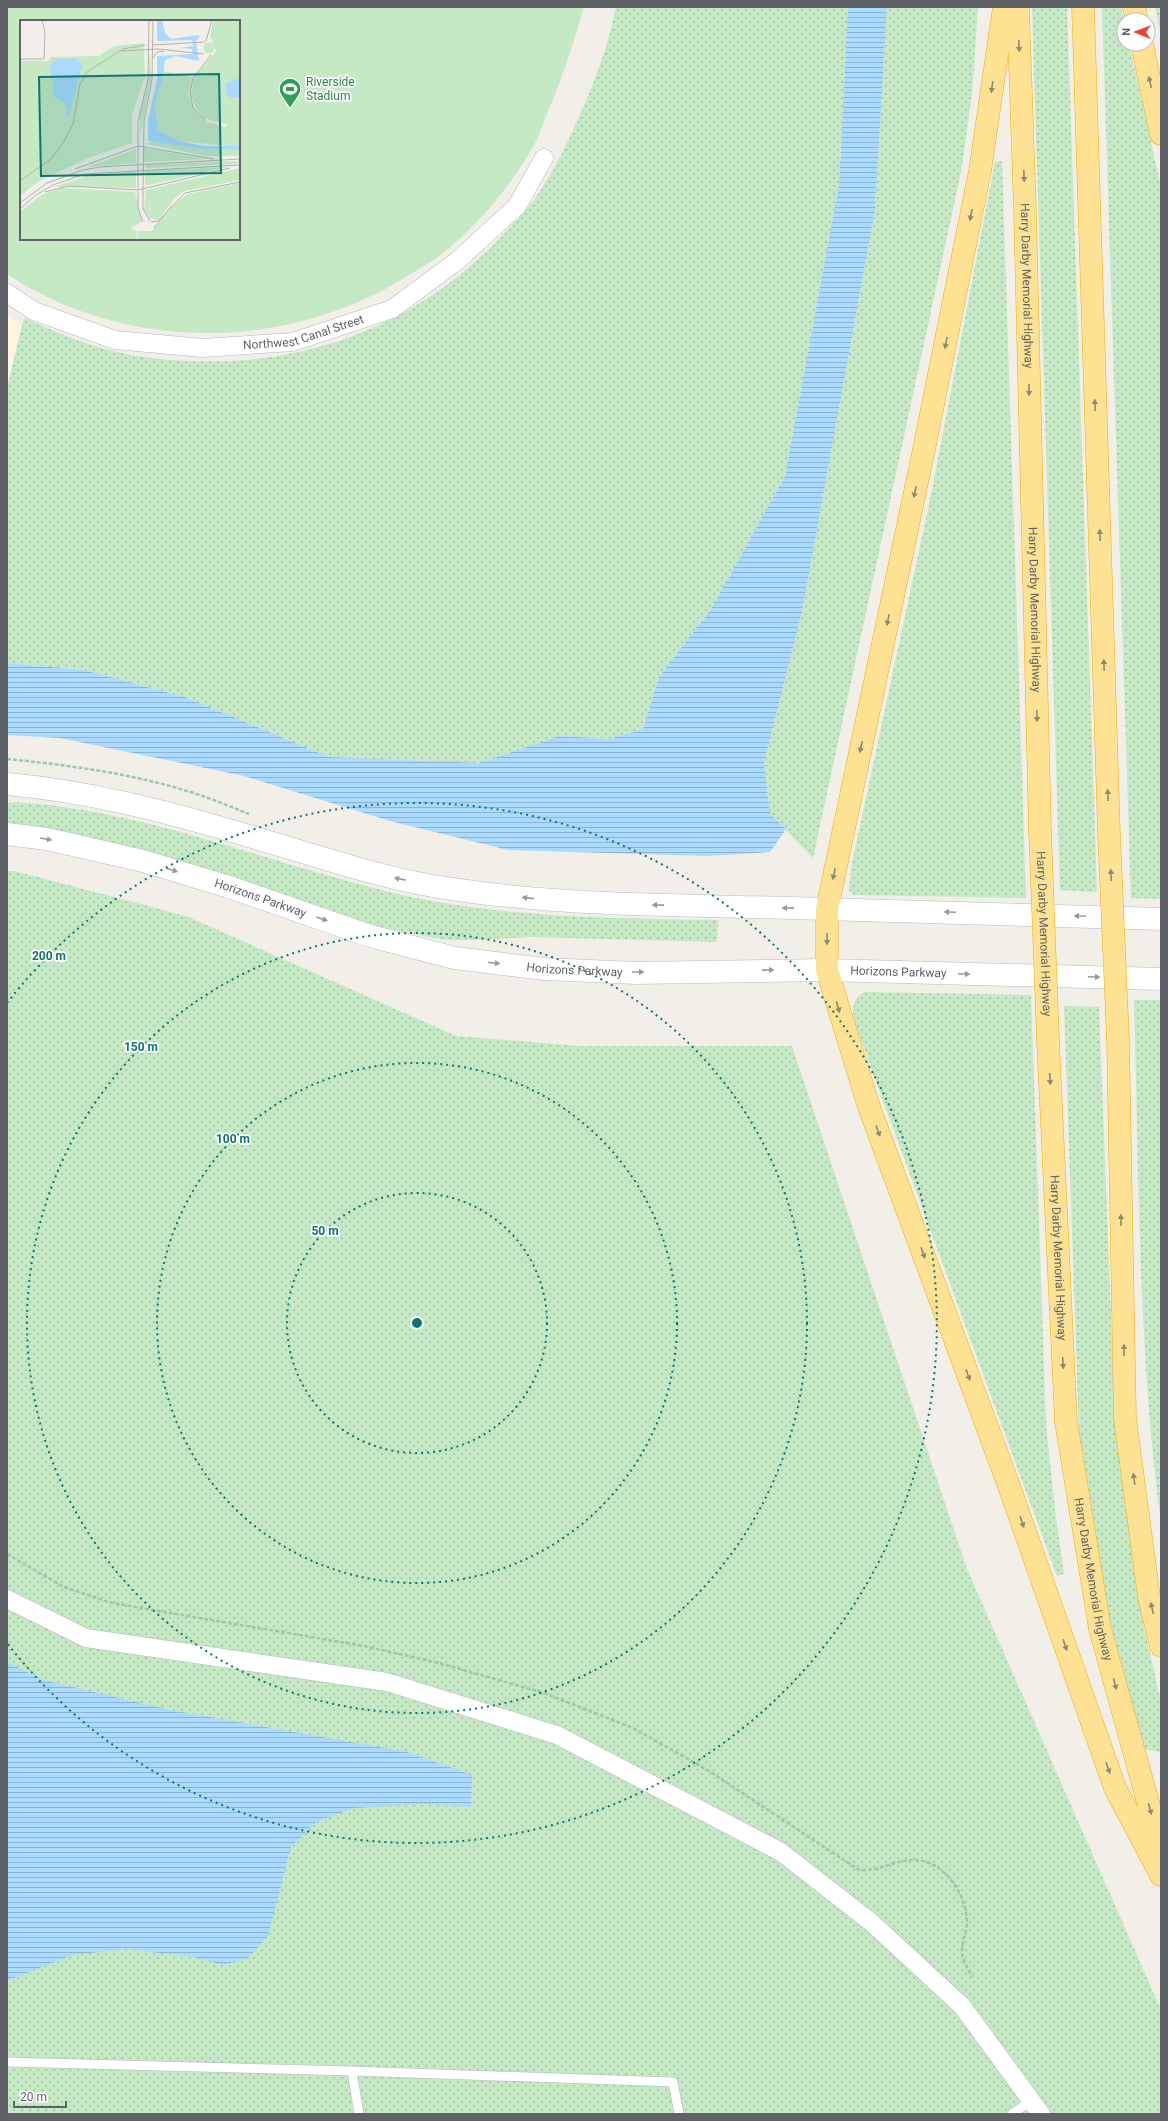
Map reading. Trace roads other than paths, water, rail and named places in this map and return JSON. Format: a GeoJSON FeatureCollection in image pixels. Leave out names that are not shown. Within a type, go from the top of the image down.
{"type":"FeatureCollection","features":[{"type":"Feature","properties":{"kind":"highway"},"geometry":{"type":"LineString","coordinates":[[1004,7],[977,187],[923,454],[827,909],[827,970],[869,1107],[1009,1486],[1115,1788],[1161,1875]]}},
{"type":"Feature","properties":{"kind":"highway","name":"Harry Darby Memorial Highway"},"geometry":{"type":"LineString","coordinates":[[1018,7],[1025,211],[1040,831],[1066,1422],[1100,1629],[1161,1850]]}},
{"type":"Feature","properties":{"kind":"highway"},"geometry":{"type":"LineString","coordinates":[[1083,7],[1109,834],[1118,1040],[1125,1418],[1149,1597],[1161,1646]]}},
{"type":"Feature","properties":{"kind":"highway"},"geometry":{"type":"LineString","coordinates":[[1144,52],[1161,134]]}},
{"type":"Feature","properties":{"kind":"main road"},"geometry":{"type":"LineString","coordinates":[[7,784],[38,787],[144,806],[240,833],[374,874],[451,889],[540,899],[626,904],[1161,919]]}},
{"type":"Feature","properties":{"kind":"main road","name":"Horizons Parkway"},"geometry":{"type":"LineString","coordinates":[[7,834],[47,839],[143,861],[229,887],[370,936],[455,958],[544,969],[636,972],[827,970],[1161,979]]}},
{"type":"Feature","properties":{"kind":"street","name":"Northwest Canal Street"},"geometry":{"type":"LineString","coordinates":[[7,293],[34,311],[115,340],[203,348],[293,342],[392,309],[457,261],[517,206],[544,158]]}},
{"type":"Feature","properties":{"kind":"street"},"geometry":{"type":"LineString","coordinates":[[7,1600],[86,1638],[387,1682],[557,1735],[781,1852],[872,1923],[962,2006],[1036,2107]]}},
{"type":"Feature","properties":{"kind":"lane"},"geometry":{"type":"LineString","coordinates":[[7,2062],[352,2071],[673,2082],[679,2114]]}},
{"type":"Feature","properties":{"kind":"lane"},"geometry":{"type":"LineString","coordinates":[[352,2071],[359,2114]]}},
{"type":"Feature","properties":{"kind":"lane"},"geometry":{"type":"LineString","coordinates":[[1012,2114],[1036,2107]]}},
{"type":"Feature","properties":{"kind":"water"},"geometry":{"type":"Polygon","coordinates":[[[848,7],[887,7],[875,210],[802,612],[764,763],[770,814],[786,829],[770,852],[707,856],[508,850],[390,821],[244,776],[60,738],[7,735],[7,663],[84,670],[185,697],[329,757],[479,763],[560,736],[609,739],[643,729],[659,677],[711,609],[785,476],[839,185],[848,7]]]}},
{"type":"Feature","properties":{"kind":"water"},"geometry":{"type":"Polygon","coordinates":[[[7,1662],[43,1680],[170,1710],[407,1752],[472,1775],[471,1807],[423,1804],[354,1808],[316,1822],[291,1847],[268,1936],[248,1958],[223,1965],[194,1957],[126,1949],[72,1955],[7,1981],[7,1662]]]}},
{"type":"Feature","properties":{"kind":"place","name":"Riverside Stadium"},"geometry":{"type":"Point","coordinates":[290,108]}}]}
